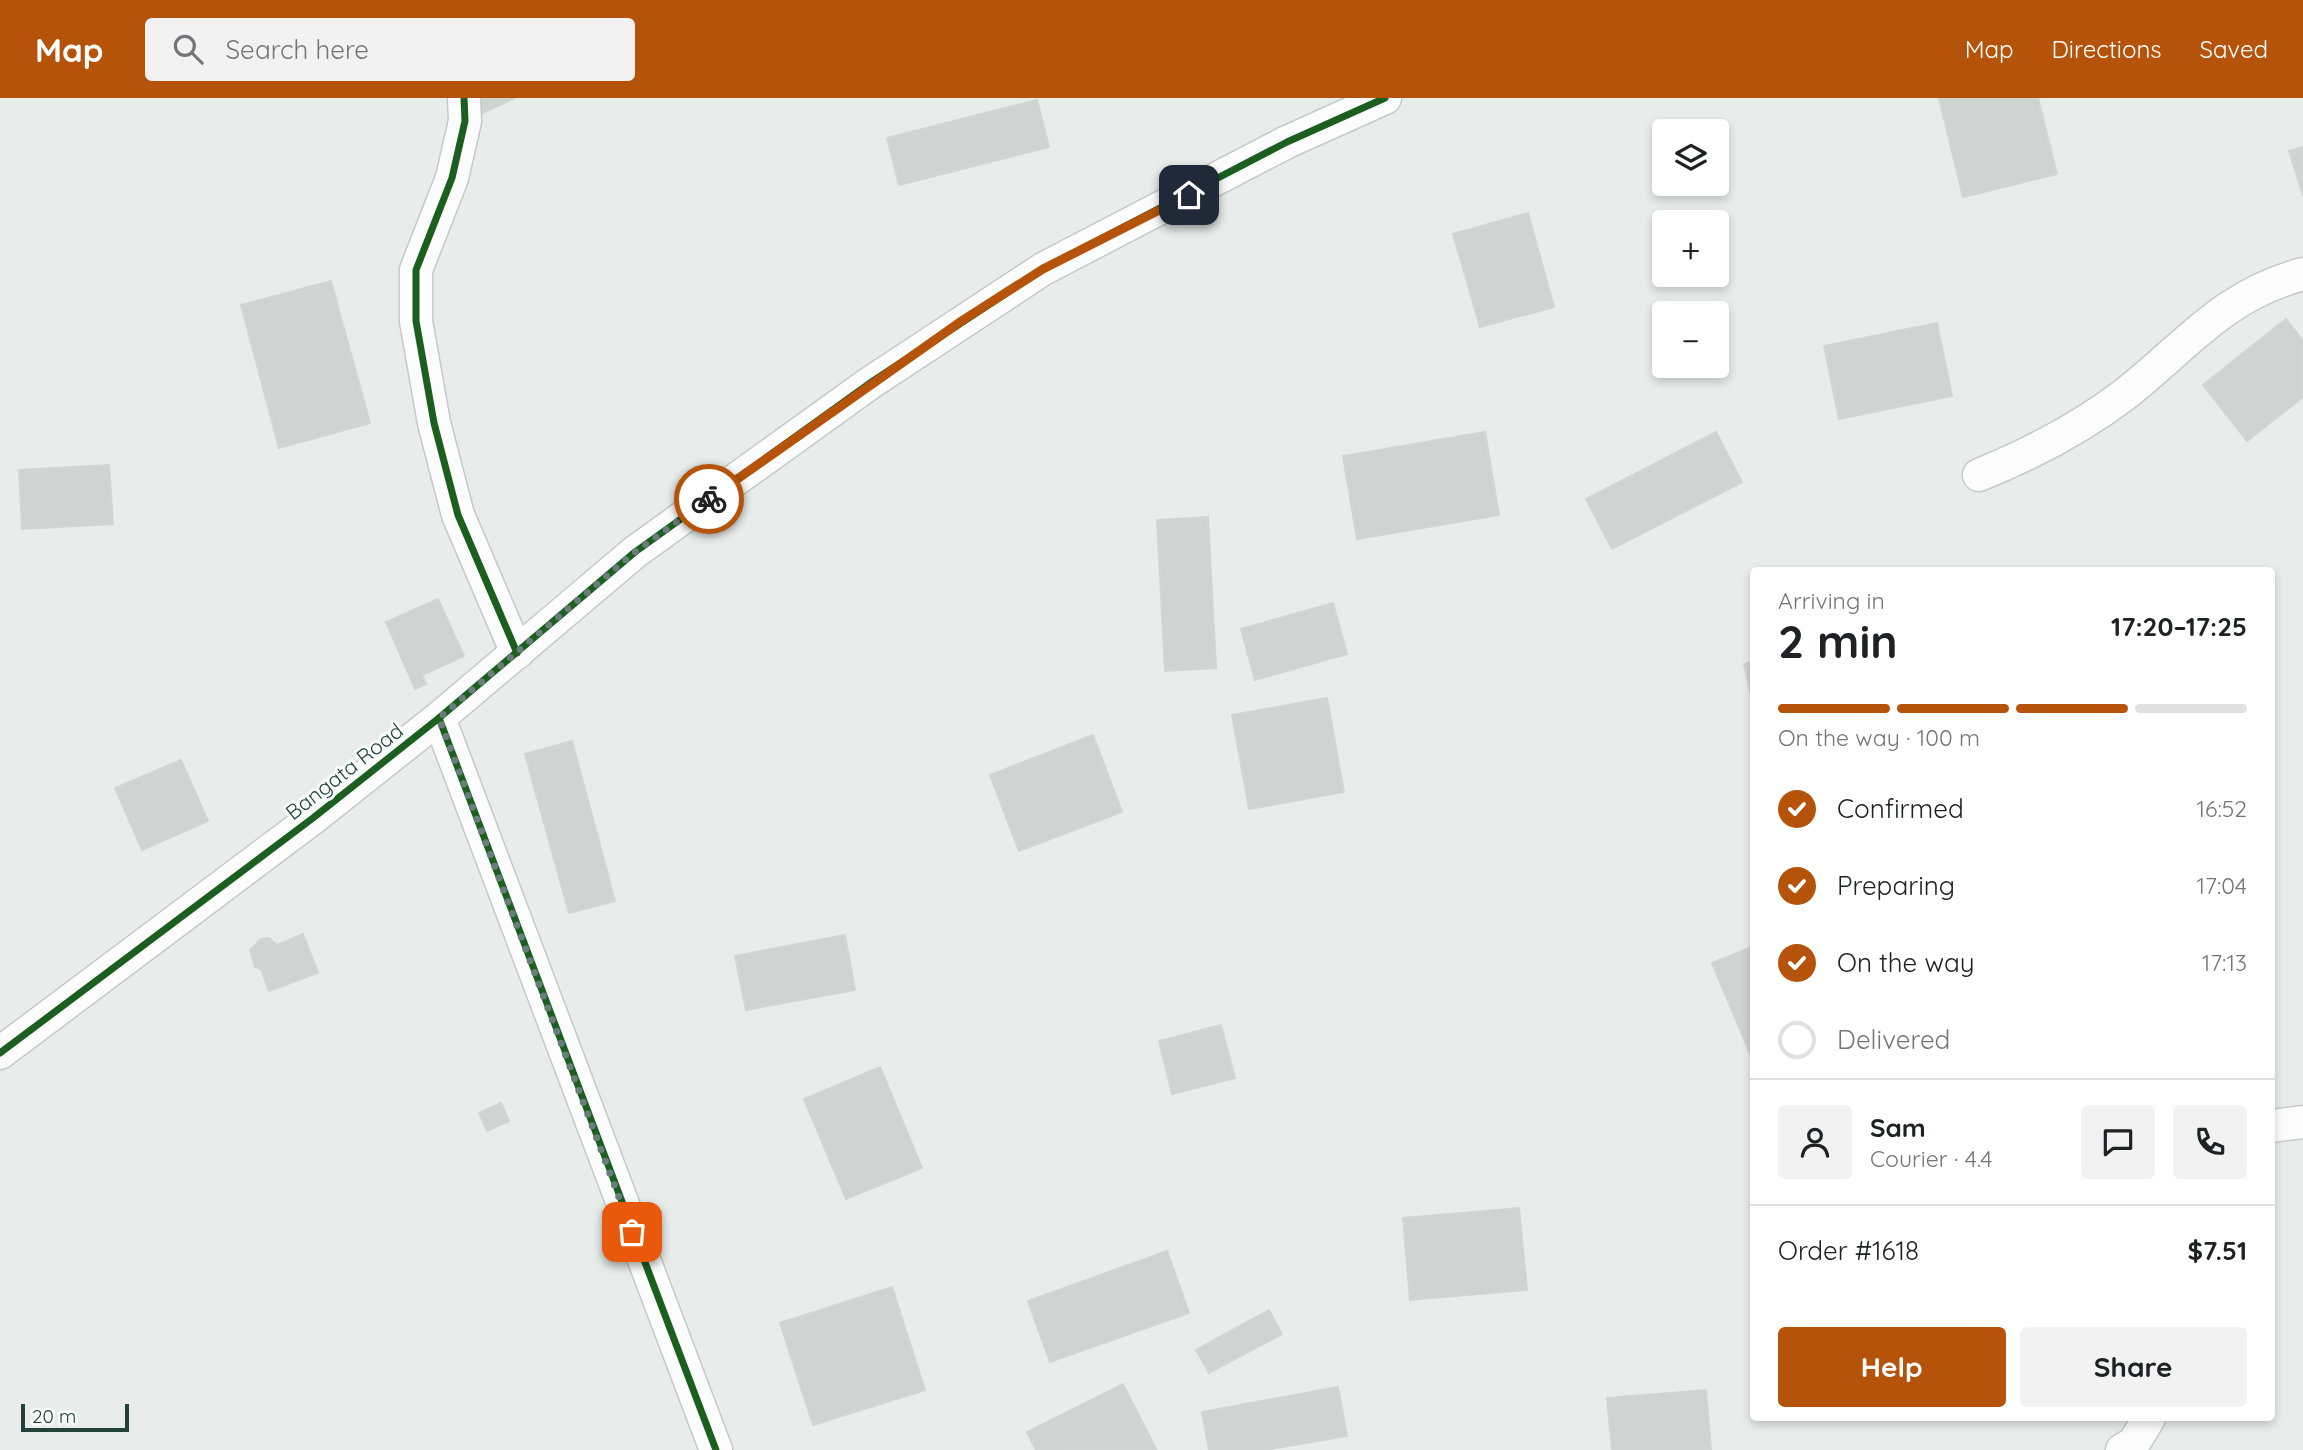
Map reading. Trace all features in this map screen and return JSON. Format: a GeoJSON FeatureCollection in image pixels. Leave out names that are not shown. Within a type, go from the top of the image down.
{"type":"FeatureCollection","features":[{"type":"Feature","properties":{"kind":"street"},"geometry":{"type":"LineString","coordinates":[[464,98],[465,121],[452,178],[416,270],[416,321],[434,423],[458,516],[517,653]]}},
{"type":"Feature","properties":{"kind":"street","name":"Bangata Road"},"geometry":{"type":"LineString","coordinates":[[0,1054],[313,818],[439,718],[635,552],[963,320],[1043,269],[1287,142],[1385,98]]}},
{"type":"Feature","properties":{"kind":"street"},"geometry":{"type":"LineString","coordinates":[[1979,475],[2037,452],[2113,402],[2202,325],[2236,303],[2284,279],[2303,274]]}},
{"type":"Feature","properties":{"kind":"street"},"geometry":{"type":"LineString","coordinates":[[439,718],[716,1450]]}},
{"type":"Feature","properties":{"kind":"street"},"geometry":{"type":"LineString","coordinates":[[2275,1126],[2303,1122]]}},
{"type":"Feature","properties":{"kind":"street"},"geometry":{"type":"LineString","coordinates":[[2122,1450],[2134,1443],[2147,1421]]}},
{"type":"Feature","properties":{"kind":"building"},"geometry":{"type":"Polygon","coordinates":[[[454,98],[515,98],[465,121],[454,98]]]}},
{"type":"Feature","properties":{"kind":"building"},"geometry":{"type":"Polygon","coordinates":[[[1939,98],[2038,98],[2057,174],[1963,197],[1939,98]]]}},
{"type":"Feature","properties":{"kind":"building"},"geometry":{"type":"Polygon","coordinates":[[[1037,100],[1049,147],[899,185],[887,138],[1037,100]]]}},
{"type":"Feature","properties":{"kind":"building"},"geometry":{"type":"Polygon","coordinates":[[[2303,147],[2303,196],[2289,151],[2303,147]]]}},
{"type":"Feature","properties":{"kind":"building"},"geometry":{"type":"Polygon","coordinates":[[[1528,213],[1554,307],[1480,327],[1453,234],[1528,213]]]}},
{"type":"Feature","properties":{"kind":"building"},"geometry":{"type":"Polygon","coordinates":[[[331,281],[370,423],[279,448],[241,305],[331,281]]]}},
{"type":"Feature","properties":{"kind":"building"},"geometry":{"type":"Polygon","coordinates":[[[2286,319],[2303,341],[2303,397],[2247,441],[2203,385],[2286,319]]]}},
{"type":"Feature","properties":{"kind":"building"},"geometry":{"type":"Polygon","coordinates":[[[1937,323],[1952,396],[1839,419],[1824,346],[1937,323]]]}},
{"type":"Feature","properties":{"kind":"building"},"geometry":{"type":"Polygon","coordinates":[[[1485,432],[1499,515],[1357,539],[1343,456],[1485,432]]]}},
{"type":"Feature","properties":{"kind":"building"},"geometry":{"type":"Polygon","coordinates":[[[1716,432],[1742,482],[1612,549],[1586,499],[1716,432]]]}},
{"type":"Feature","properties":{"kind":"building"},"geometry":{"type":"Polygon","coordinates":[[[109,465],[113,524],[22,529],[19,470],[109,465]]]}},
{"type":"Feature","properties":{"kind":"building"},"geometry":{"type":"Polygon","coordinates":[[[1208,517],[1216,668],[1165,671],[1157,520],[1208,517]]]}},
{"type":"Feature","properties":{"kind":"building"},"geometry":{"type":"Polygon","coordinates":[[[438,599],[464,656],[422,675],[426,684],[415,689],[386,622],[438,599]]]}},
{"type":"Feature","properties":{"kind":"building"},"geometry":{"type":"Polygon","coordinates":[[[1333,603],[1347,654],[1255,680],[1241,629],[1333,603]]]}},
{"type":"Feature","properties":{"kind":"building"},"geometry":{"type":"Polygon","coordinates":[[[1750,662],[1750,690],[1744,664],[1750,662]]]}},
{"type":"Feature","properties":{"kind":"building"},"geometry":{"type":"Polygon","coordinates":[[[1327,698],[1344,792],[1249,809],[1232,715],[1327,698]]]}},
{"type":"Feature","properties":{"kind":"building"},"geometry":{"type":"Polygon","coordinates":[[[1093,735],[1122,812],[1019,851],[990,775],[1093,735]]]}},
{"type":"Feature","properties":{"kind":"building"},"geometry":{"type":"Polygon","coordinates":[[[572,741],[615,901],[569,913],[525,754],[572,741]]]}},
{"type":"Feature","properties":{"kind":"building"},"geometry":{"type":"Polygon","coordinates":[[[181,760],[208,821],[142,850],[115,788],[181,760]]]}},
{"type":"Feature","properties":{"kind":"building"},"geometry":{"type":"Polygon","coordinates":[[[303,934],[318,973],[269,991],[261,969],[255,967],[250,950],[261,939],[269,938],[277,945],[303,934]]]}},
{"type":"Feature","properties":{"kind":"building"},"geometry":{"type":"Polygon","coordinates":[[[845,935],[855,990],[746,1010],[735,956],[845,935]]]}},
{"type":"Feature","properties":{"kind":"building"},"geometry":{"type":"Polygon","coordinates":[[[1750,948],[1750,1053],[1712,963],[1750,948]]]}},
{"type":"Feature","properties":{"kind":"building"},"geometry":{"type":"Polygon","coordinates":[[[1221,1025],[1235,1078],[1172,1094],[1159,1041],[1221,1025]]]}},
{"type":"Feature","properties":{"kind":"building"},"geometry":{"type":"Polygon","coordinates":[[[880,1067],[922,1168],[846,1199],[804,1099],[880,1067]]]}},
{"type":"Feature","properties":{"kind":"building"},"geometry":{"type":"Polygon","coordinates":[[[501,1103],[509,1121],[487,1131],[479,1113],[501,1103]]]}},
{"type":"Feature","properties":{"kind":"building"},"geometry":{"type":"Polygon","coordinates":[[[1519,1208],[1527,1290],[1410,1300],[1403,1218],[1519,1208]]]}},
{"type":"Feature","properties":{"kind":"building"},"geometry":{"type":"Polygon","coordinates":[[[1167,1251],[1189,1313],[1050,1362],[1028,1301],[1167,1251]]]}},
{"type":"Feature","properties":{"kind":"building"},"geometry":{"type":"Polygon","coordinates":[[[892,1287],[925,1390],[813,1425],[780,1323],[892,1287]]]}},
{"type":"Feature","properties":{"kind":"building"},"geometry":{"type":"Polygon","coordinates":[[[1269,1310],[1282,1334],[1209,1373],[1196,1350],[1269,1310]]]}},
{"type":"Feature","properties":{"kind":"building"},"geometry":{"type":"Polygon","coordinates":[[[1123,1384],[1156,1449],[1036,1450],[1027,1432],[1123,1384]]]}},
{"type":"Feature","properties":{"kind":"building"},"geometry":{"type":"Polygon","coordinates":[[[1338,1387],[1347,1436],[1265,1450],[1209,1450],[1202,1412],[1338,1387]]]}},
{"type":"Feature","properties":{"kind":"building"},"geometry":{"type":"Polygon","coordinates":[[[1706,1390],[1711,1450],[1612,1450],[1607,1398],[1706,1390]]]}},
{"type":"Feature","properties":{"kind":"cycle path"},"geometry":{"type":"LineString","coordinates":[[464,98],[465,121],[452,178],[416,270],[416,321],[434,423],[458,515],[517,653]]}},
{"type":"Feature","properties":{"kind":"cycle path"},"geometry":{"type":"LineString","coordinates":[[0,1053],[313,818],[439,718],[635,552],[870,383],[1043,269],[1287,142],[1385,98]]}},
{"type":"Feature","properties":{"kind":"cycle path"},"geometry":{"type":"LineString","coordinates":[[439,718],[716,1450]]}},
{"type":"Feature","properties":{"kind":"way so far"},"geometry":{"type":"LineString","coordinates":[[632,1232],[439,718],[635,552],[709,499]]}},
{"type":"Feature","properties":{"kind":"route"},"geometry":{"type":"LineString","coordinates":[[709,499],[870,383],[1043,269],[1189,195]]}}]}
